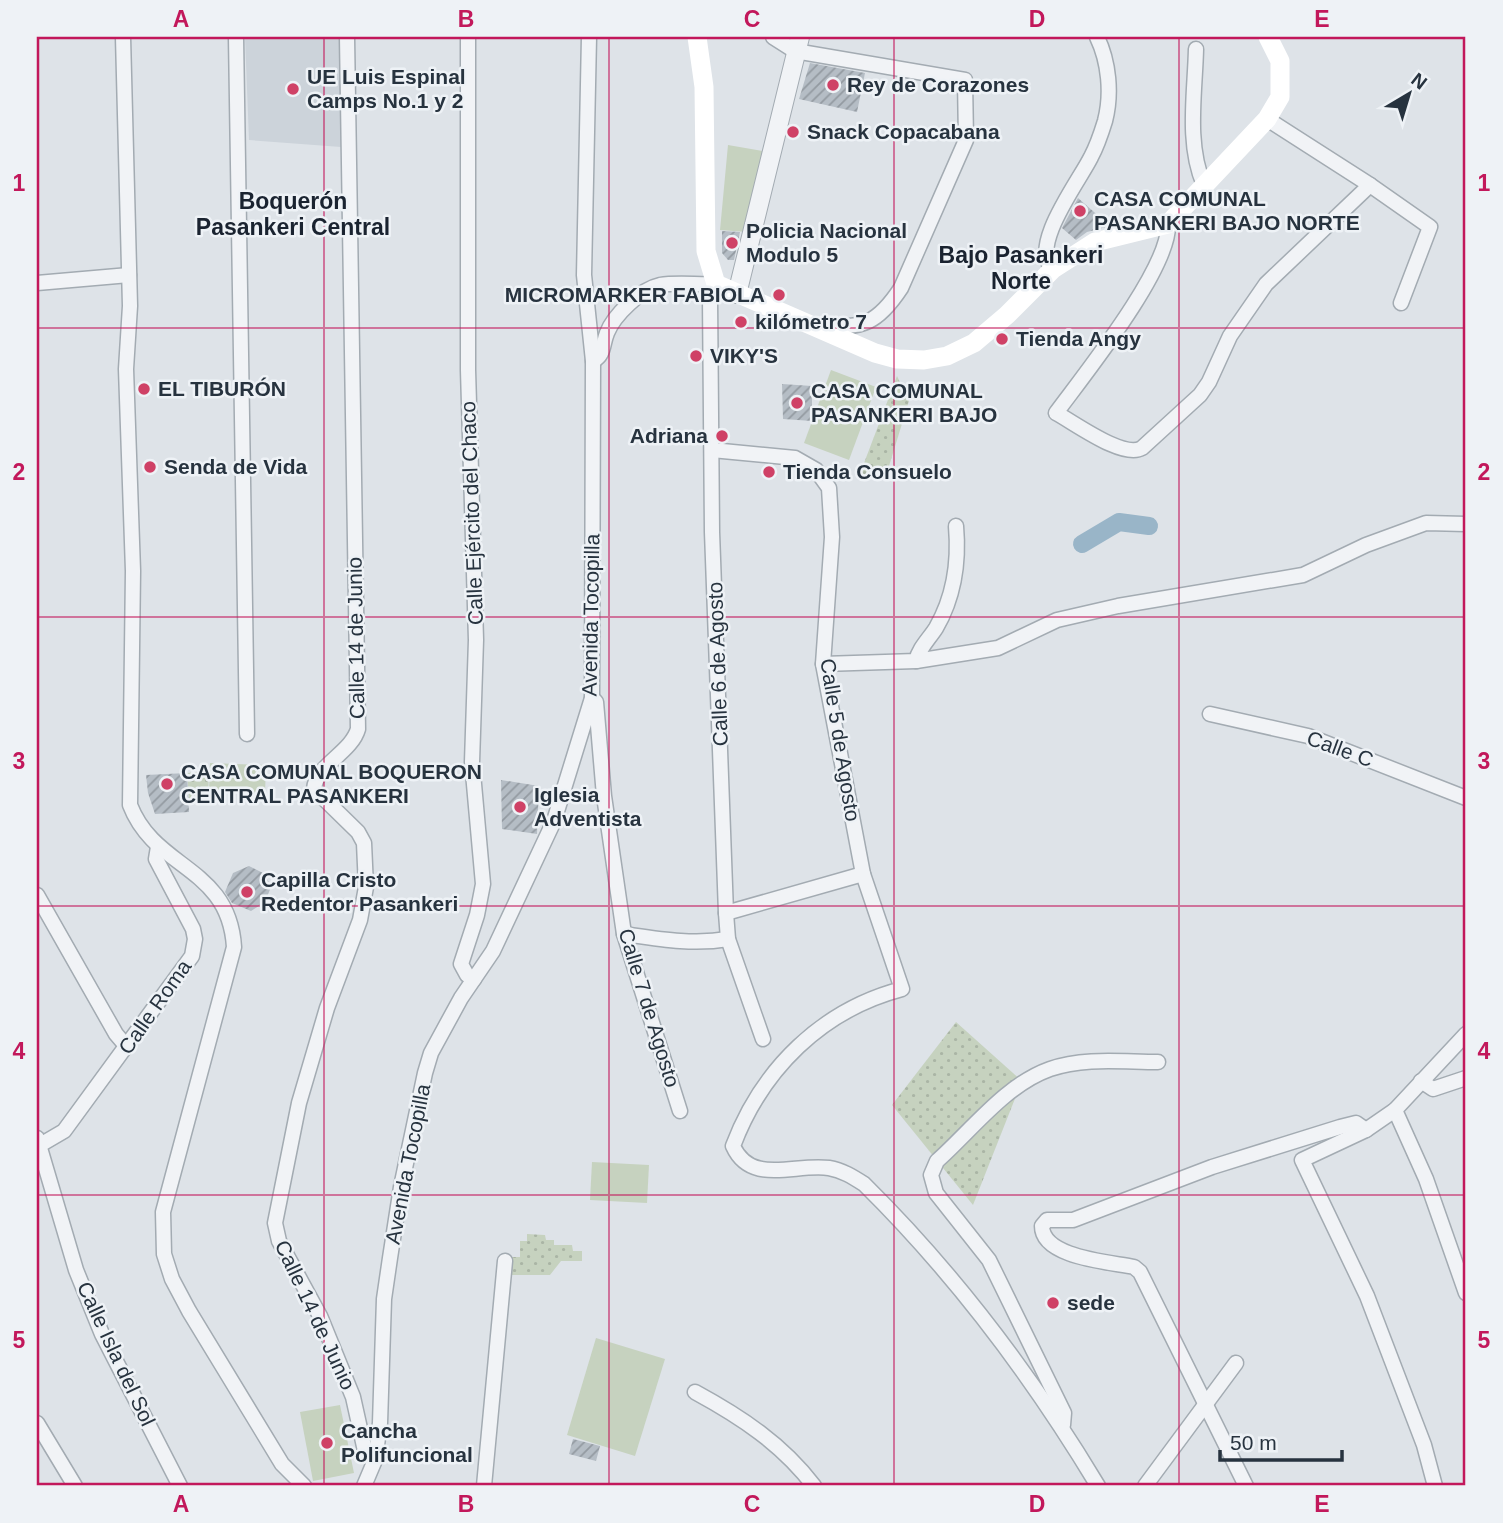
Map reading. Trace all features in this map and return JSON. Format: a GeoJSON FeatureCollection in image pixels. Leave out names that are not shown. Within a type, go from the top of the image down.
{"type":"FeatureCollection","features":[{"type":"Feature","properties":{"kind":"main road"},"geometry":{"type":"LineString","coordinates":[[697,37],[705,100],[706,251],[716,285],[814,326],[853,346],[897,359],[924,360],[947,356],[974,343],[1007,315],[1053,269],[1095,242],[1168,224],[1267,119],[1280,97],[1280,61],[1268,37]]}},
{"type":"Feature","properties":{"kind":"street"},"geometry":{"type":"LineString","coordinates":[[123,37],[129,275],[126,369],[133,571],[130,805],[144,833],[197,874],[224,906],[233,923],[234,947],[163,1212],[164,1254],[172,1279],[189,1311],[282,1464],[304,1486]]}},
{"type":"Feature","properties":{"kind":"street"},"geometry":{"type":"LineString","coordinates":[[236,37],[247,734]]}},
{"type":"Feature","properties":{"kind":"street","name":"Calle 14 de Junio"},"geometry":{"type":"LineString","coordinates":[[347,37],[358,729],[350,746],[316,779],[314,789],[358,832],[363,843],[366,887],[360,920],[327,1008],[299,1103],[275,1223],[279,1241],[320,1316],[353,1397],[365,1451],[375,1460]]}},
{"type":"Feature","properties":{"kind":"street","name":"Calle Ejército del Chaco"},"geometry":{"type":"LineString","coordinates":[[468,37],[468,370],[476,640],[472,762],[483,884],[477,915],[461,964],[467,975],[474,979]]}},
{"type":"Feature","properties":{"kind":"street","name":"Avenida Tocopilla"},"geometry":{"type":"LineString","coordinates":[[364,1486],[375,1460],[380,1423],[384,1299],[401,1187],[431,1054],[493,951],[554,821],[592,698],[593,361],[584,275],[589,37]]}},
{"type":"Feature","properties":{"kind":"street"},"geometry":{"type":"LineString","coordinates":[[773,37],[965,80],[966,140],[901,288],[889,307],[869,323],[855,327],[814,326]]}},
{"type":"Feature","properties":{"kind":"street"},"geometry":{"type":"LineString","coordinates":[[1053,269],[1047,260],[1049,235],[1091,159],[1105,118],[1108,77],[1105,57],[1097,37]]}},
{"type":"Feature","properties":{"kind":"street"},"geometry":{"type":"LineString","coordinates":[[737,294],[797,44]]}},
{"type":"Feature","properties":{"kind":"street"},"geometry":{"type":"LineString","coordinates":[[1196,49],[1194,155],[1204,185]]}},
{"type":"Feature","properties":{"kind":"street"},"geometry":{"type":"LineString","coordinates":[[1267,119],[1430,227],[1401,303]]}},
{"type":"Feature","properties":{"kind":"street"},"geometry":{"type":"LineString","coordinates":[[1168,224],[1168,240],[1130,312],[1056,413],[1121,449],[1136,452],[1200,395],[1209,382],[1230,336],[1266,284],[1370,185]]}},
{"type":"Feature","properties":{"kind":"street"},"geometry":{"type":"LineString","coordinates":[[37,283],[129,275]]}},
{"type":"Feature","properties":{"kind":"street"},"geometry":{"type":"LineString","coordinates":[[593,361],[603,353],[607,332],[618,316],[643,294],[659,285],[716,285]]}},
{"type":"Feature","properties":{"kind":"street","name":"Calle 6 de Agosto"},"geometry":{"type":"LineString","coordinates":[[716,285],[710,298],[712,532],[726,913],[728,939],[763,1039]]}},
{"type":"Feature","properties":{"kind":"street","name":"Calle 5 de Agosto"},"geometry":{"type":"LineString","coordinates":[[712,450],[795,458],[816,470],[825,479],[832,495],[832,537],[823,664],[863,874],[902,989],[884,993],[838,1017],[806,1038],[782,1059],[758,1095],[733,1146],[743,1161],[765,1171],[828,1168],[852,1176],[864,1184],[965,1297],[1062,1426]]}},
{"type":"Feature","properties":{"kind":"street"},"geometry":{"type":"LineString","coordinates":[[823,664],[916,661],[998,648],[1057,620],[1118,606],[1303,575],[1366,545],[1426,523],[1466,524]]}},
{"type":"Feature","properties":{"kind":"street"},"geometry":{"type":"LineString","coordinates":[[916,661],[937,625],[954,582],[958,548],[956,526]]}},
{"type":"Feature","properties":{"kind":"street","name":"Calle 7 de Agosto"},"geometry":{"type":"LineString","coordinates":[[592,698],[596,702],[604,796],[624,934],[680,1111]]}},
{"type":"Feature","properties":{"kind":"street","name":"Calle C"},"geometry":{"type":"LineString","coordinates":[[1210,714],[1308,736],[1466,798]]}},
{"type":"Feature","properties":{"kind":"street","name":"Calle Roma"},"geometry":{"type":"LineString","coordinates":[[38,1141],[64,1131],[127,1047],[195,948],[193,929],[156,859],[159,847]]}},
{"type":"Feature","properties":{"kind":"street"},"geometry":{"type":"LineString","coordinates":[[726,913],[863,874]]}},
{"type":"Feature","properties":{"kind":"street"},"geometry":{"type":"LineString","coordinates":[[37,895],[116,1034],[127,1047]]}},
{"type":"Feature","properties":{"kind":"street"},"geometry":{"type":"LineString","coordinates":[[624,934],[686,942],[728,939]]}},
{"type":"Feature","properties":{"kind":"street"},"geometry":{"type":"LineString","coordinates":[[1435,1486],[1424,1445],[1367,1296],[1302,1160],[1366,1130],[1395,1110],[1466,1034]]}},
{"type":"Feature","properties":{"kind":"street"},"geometry":{"type":"LineString","coordinates":[[1098,1486],[1062,1426],[1066,1419],[1064,1413],[989,1260],[936,1193],[931,1175],[937,1161],[1004,1098],[1034,1076],[1053,1068],[1084,1062],[1158,1062]]}},
{"type":"Feature","properties":{"kind":"street"},"geometry":{"type":"LineString","coordinates":[[1421,1081],[1433,1089],[1466,1078]]}},
{"type":"Feature","properties":{"kind":"street"},"geometry":{"type":"LineString","coordinates":[[1395,1110],[1426,1179],[1466,1293]]}},
{"type":"Feature","properties":{"kind":"street"},"geometry":{"type":"LineString","coordinates":[[1247,1486],[1140,1272],[1134,1267],[1068,1254],[1049,1243],[1042,1231],[1043,1224],[1051,1219],[1073,1220],[1212,1167],[1348,1125],[1359,1123],[1366,1130]]}},
{"type":"Feature","properties":{"kind":"street","name":"Calle Isla del Sol"},"geometry":{"type":"LineString","coordinates":[[38,1141],[76,1270],[102,1334],[180,1486]]}},
{"type":"Feature","properties":{"kind":"street"},"geometry":{"type":"LineString","coordinates":[[484,1486],[505,1261]]}},
{"type":"Feature","properties":{"kind":"street"},"geometry":{"type":"LineString","coordinates":[[1144,1486],[1236,1363]]}},
{"type":"Feature","properties":{"kind":"street"},"geometry":{"type":"LineString","coordinates":[[695,1392],[742,1417],[775,1443],[811,1485]]}},
{"type":"Feature","properties":{"kind":"street"},"geometry":{"type":"LineString","coordinates":[[37,1423],[75,1486]]}},
{"type":"Feature","properties":{"kind":"shaded area","name":"UE Luis Espinal Camps No.1 y 2"},"geometry":{"type":"Polygon","coordinates":[[[245,37],[339,37],[341,147],[249,140],[245,37]]]}},
{"type":"Feature","properties":{"kind":"green space"},"geometry":{"type":"Polygon","coordinates":[[[728,145],[779,154],[760,233],[720,230],[728,145]]]}},
{"type":"Feature","properties":{"kind":"green space"},"geometry":{"type":"Polygon","coordinates":[[[831,370],[876,387],[849,460],[804,443],[831,370]]]}},
{"type":"Feature","properties":{"kind":"green space"},"geometry":{"type":"Polygon","coordinates":[[[897,376],[909,401],[889,466],[858,479],[897,376]]]}},
{"type":"Feature","properties":{"kind":"green space"},"geometry":{"type":"Polygon","coordinates":[[[210,763],[266,765],[265,793],[209,791],[210,763]]]}},
{"type":"Feature","properties":{"kind":"green space"},"geometry":{"type":"Polygon","coordinates":[[[209,771],[208,798],[189,800],[187,773],[209,771]]]}},
{"type":"Feature","properties":{"kind":"green space"},"geometry":{"type":"Polygon","coordinates":[[[956,1022],[1022,1081],[973,1205],[892,1105],[956,1022]]]}},
{"type":"Feature","properties":{"kind":"green space"},"geometry":{"type":"Polygon","coordinates":[[[592,1162],[649,1165],[647,1203],[590,1200],[592,1162]]]}},
{"type":"Feature","properties":{"kind":"green space"},"geometry":{"type":"Polygon","coordinates":[[[527,1234],[545,1235],[546,1240],[554,1240],[554,1245],[572,1245],[573,1251],[582,1251],[582,1261],[561,1261],[550,1275],[506,1275],[506,1257],[520,1257],[520,1241],[527,1241],[527,1234]]]}},
{"type":"Feature","properties":{"kind":"green space"},"geometry":{"type":"Polygon","coordinates":[[[596,1338],[665,1359],[635,1456],[567,1435],[596,1338]]]}},
{"type":"Feature","properties":{"kind":"green space","name":"Cancha Polifuncional"},"geometry":{"type":"Polygon","coordinates":[[[340,1405],[354,1473],[313,1481],[300,1412],[340,1405]]]}},
{"type":"Feature","properties":{"kind":"building","name":"Rey de Corazones"},"geometry":{"type":"Polygon","coordinates":[[[810,63],[865,73],[857,112],[799,99],[810,63]]]}},
{"type":"Feature","properties":{"kind":"building","name":"CASA COMUNAL PASANKERI BAJO NORTE"},"geometry":{"type":"Polygon","coordinates":[[[1078,198],[1110,226],[1087,232],[1076,240],[1062,228],[1078,198]]]}},
{"type":"Feature","properties":{"kind":"building","name":"Policia Nacional Modulo 5"},"geometry":{"type":"Polygon","coordinates":[[[722,231],[740,232],[734,260],[728,260],[722,253],[722,231]]]}},
{"type":"Feature","properties":{"kind":"building","name":"CASA COMUNAL PASANKERI BAJO"},"geometry":{"type":"Polygon","coordinates":[[[782,384],[812,386],[812,421],[783,419],[782,384]]]}},
{"type":"Feature","properties":{"kind":"building","name":"CASA COMUNAL BOQUERON CENTRAL PASANKERI"},"geometry":{"type":"Polygon","coordinates":[[[187,773],[189,812],[155,814],[146,775],[187,773]]]}},
{"type":"Feature","properties":{"kind":"building","name":"Iglesia Adventista"},"geometry":{"type":"Polygon","coordinates":[[[501,780],[539,786],[537,834],[502,829],[501,780]]]}},
{"type":"Feature","properties":{"kind":"building","name":"Capilla Cristo Redentor Pasankeri"},"geometry":{"type":"Polygon","coordinates":[[[249,866],[265,874],[271,887],[265,902],[251,911],[232,903],[225,892],[233,873],[249,866]]]}},
{"type":"Feature","properties":{"kind":"building"},"geometry":{"type":"Polygon","coordinates":[[[573,1439],[600,1446],[596,1461],[569,1454],[573,1439]]]}},
{"type":"Feature","properties":{"kind":"waterway"},"geometry":{"type":"LineString","coordinates":[[1082,544],[1119,522],[1149,526]]}},
{"type":"Feature","properties":{"kind":"place","name":"Rey de Corazones"},"geometry":{"type":"Point","coordinates":[833,85]}},
{"type":"Feature","properties":{"kind":"place","name":"UE Luis Espinal Camps No.1 y 2"},"geometry":{"type":"Point","coordinates":[293,89]}},
{"type":"Feature","properties":{"kind":"place","name":"Snack Copacabana"},"geometry":{"type":"Point","coordinates":[793,132]}},
{"type":"Feature","properties":{"kind":"place","name":"CASA COMUNAL PASANKERI BAJO NORTE"},"geometry":{"type":"Point","coordinates":[1080,211]}},
{"type":"Feature","properties":{"kind":"place","name":"Policia Nacional Modulo 5"},"geometry":{"type":"Point","coordinates":[732,243]}},
{"type":"Feature","properties":{"kind":"place","name":"MICROMARKER FABIOLA"},"geometry":{"type":"Point","coordinates":[779,295]}},
{"type":"Feature","properties":{"kind":"place","name":"kilómetro 7"},"geometry":{"type":"Point","coordinates":[741,322]}},
{"type":"Feature","properties":{"kind":"place","name":"Tienda Angy"},"geometry":{"type":"Point","coordinates":[1002,339]}},
{"type":"Feature","properties":{"kind":"place","name":"VIKY'S"},"geometry":{"type":"Point","coordinates":[696,356]}},
{"type":"Feature","properties":{"kind":"place","name":"EL TIBURÓN"},"geometry":{"type":"Point","coordinates":[144,389]}},
{"type":"Feature","properties":{"kind":"place","name":"CASA COMUNAL PASANKERI BAJO"},"geometry":{"type":"Point","coordinates":[797,403]}},
{"type":"Feature","properties":{"kind":"place","name":"Adriana"},"geometry":{"type":"Point","coordinates":[722,436]}},
{"type":"Feature","properties":{"kind":"place","name":"Senda de Vida"},"geometry":{"type":"Point","coordinates":[150,467]}},
{"type":"Feature","properties":{"kind":"place","name":"Tienda Consuelo"},"geometry":{"type":"Point","coordinates":[769,472]}},
{"type":"Feature","properties":{"kind":"place","name":"CASA COMUNAL BOQUERON CENTRAL PASANKERI"},"geometry":{"type":"Point","coordinates":[167,784]}},
{"type":"Feature","properties":{"kind":"place","name":"Iglesia Adventista"},"geometry":{"type":"Point","coordinates":[520,807]}},
{"type":"Feature","properties":{"kind":"place","name":"Capilla Cristo Redentor Pasankeri"},"geometry":{"type":"Point","coordinates":[247,892]}},
{"type":"Feature","properties":{"kind":"place","name":"sede"},"geometry":{"type":"Point","coordinates":[1053,1303]}},
{"type":"Feature","properties":{"kind":"place","name":"Cancha Polifuncional"},"geometry":{"type":"Point","coordinates":[327,1443]}},
{"type":"Feature","properties":{"kind":"district","name":"Boquerón Pasankeri Central"},"geometry":{"type":"Point","coordinates":[293,214]}},
{"type":"Feature","properties":{"kind":"district","name":"Bajo Pasankeri Norte"},"geometry":{"type":"Point","coordinates":[1021,268]}}]}
